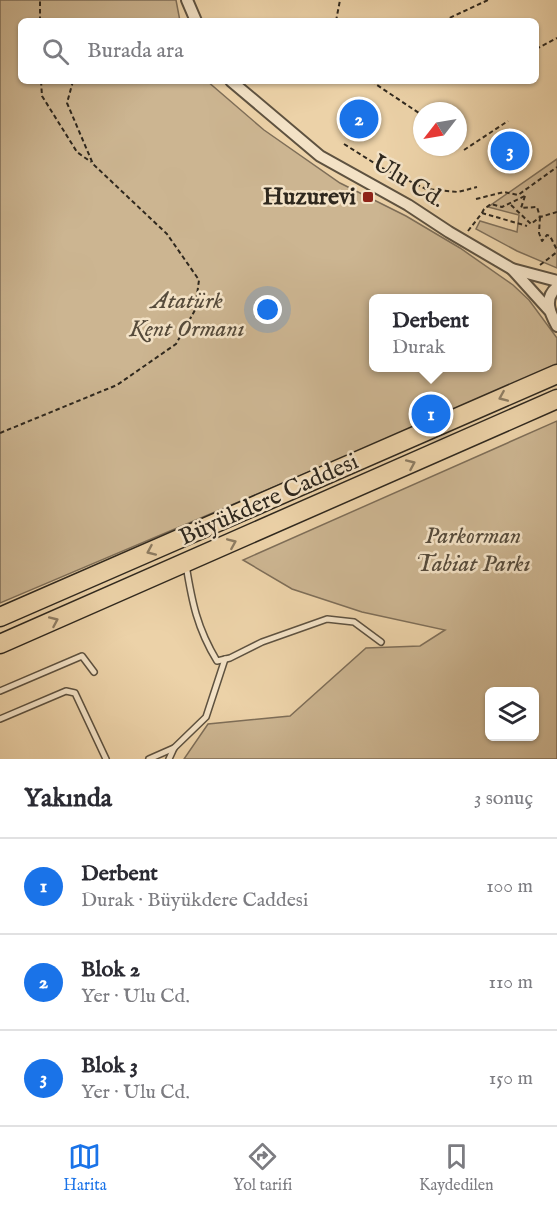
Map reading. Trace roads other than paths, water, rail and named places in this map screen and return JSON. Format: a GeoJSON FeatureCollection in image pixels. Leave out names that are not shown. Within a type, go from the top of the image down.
{"type":"FeatureCollection","features":[{"type":"Feature","properties":{"kind":"main road","name":"Büyükdere Caddesi"},"geometry":{"type":"LineString","coordinates":[[0,617],[557,374]]}},
{"type":"Feature","properties":{"kind":"main road","name":"Büyükdere Caddesi"},"geometry":{"type":"LineString","coordinates":[[0,644],[557,399]]}},
{"type":"Feature","properties":{"kind":"street"},"geometry":{"type":"LineString","coordinates":[[188,0],[195,18]]}},
{"type":"Feature","properties":{"kind":"street","name":"Ulu Cd."},"geometry":{"type":"LineString","coordinates":[[235,84],[320,156],[408,204],[449,232],[512,269],[557,282]]}},
{"type":"Feature","properties":{"kind":"street","name":"Ulu Cd."},"geometry":{"type":"LineString","coordinates":[[512,269],[554,319]]}},
{"type":"Feature","properties":{"kind":"street"},"geometry":{"type":"LineString","coordinates":[[554,319],[550,297],[557,287]]}},
{"type":"Feature","properties":{"kind":"lane"},"geometry":{"type":"LineString","coordinates":[[186,564],[193,609],[209,648],[217,661],[262,642],[327,620],[354,622],[381,642]]}},
{"type":"Feature","properties":{"kind":"lane"},"geometry":{"type":"LineString","coordinates":[[0,691],[61,663],[82,656],[94,672]]}},
{"type":"Feature","properties":{"kind":"lane"},"geometry":{"type":"LineString","coordinates":[[149,759],[174,748],[206,717],[225,659]]}},
{"type":"Feature","properties":{"kind":"lane"},"geometry":{"type":"LineString","coordinates":[[0,719],[66,691],[75,693],[106,759]]}},
{"type":"Feature","properties":{"kind":"lane"},"geometry":{"type":"LineString","coordinates":[[169,759],[174,748]]}},
{"type":"Feature","properties":{"kind":"place","name":"Blok 2"},"geometry":{"type":"Point","coordinates":[359,119]}},
{"type":"Feature","properties":{"kind":"place","name":"Blok 3"},"geometry":{"type":"Point","coordinates":[510,151]}},
{"type":"Feature","properties":{"kind":"place","name":"Huzurevi"},"geometry":{"type":"Point","coordinates":[368,197]}},
{"type":"Feature","properties":{"kind":"place","name":"Derbent"},"geometry":{"type":"Point","coordinates":[431,414]}},
{"type":"Feature","properties":{"kind":"park label","name":"Atatürk Kent Ormanı"},"geometry":{"type":"Point","coordinates":[187,315]}},
{"type":"Feature","properties":{"kind":"park label","name":"Parkorman Tabiat Parkı"},"geometry":{"type":"Point","coordinates":[473,550]}}]}
